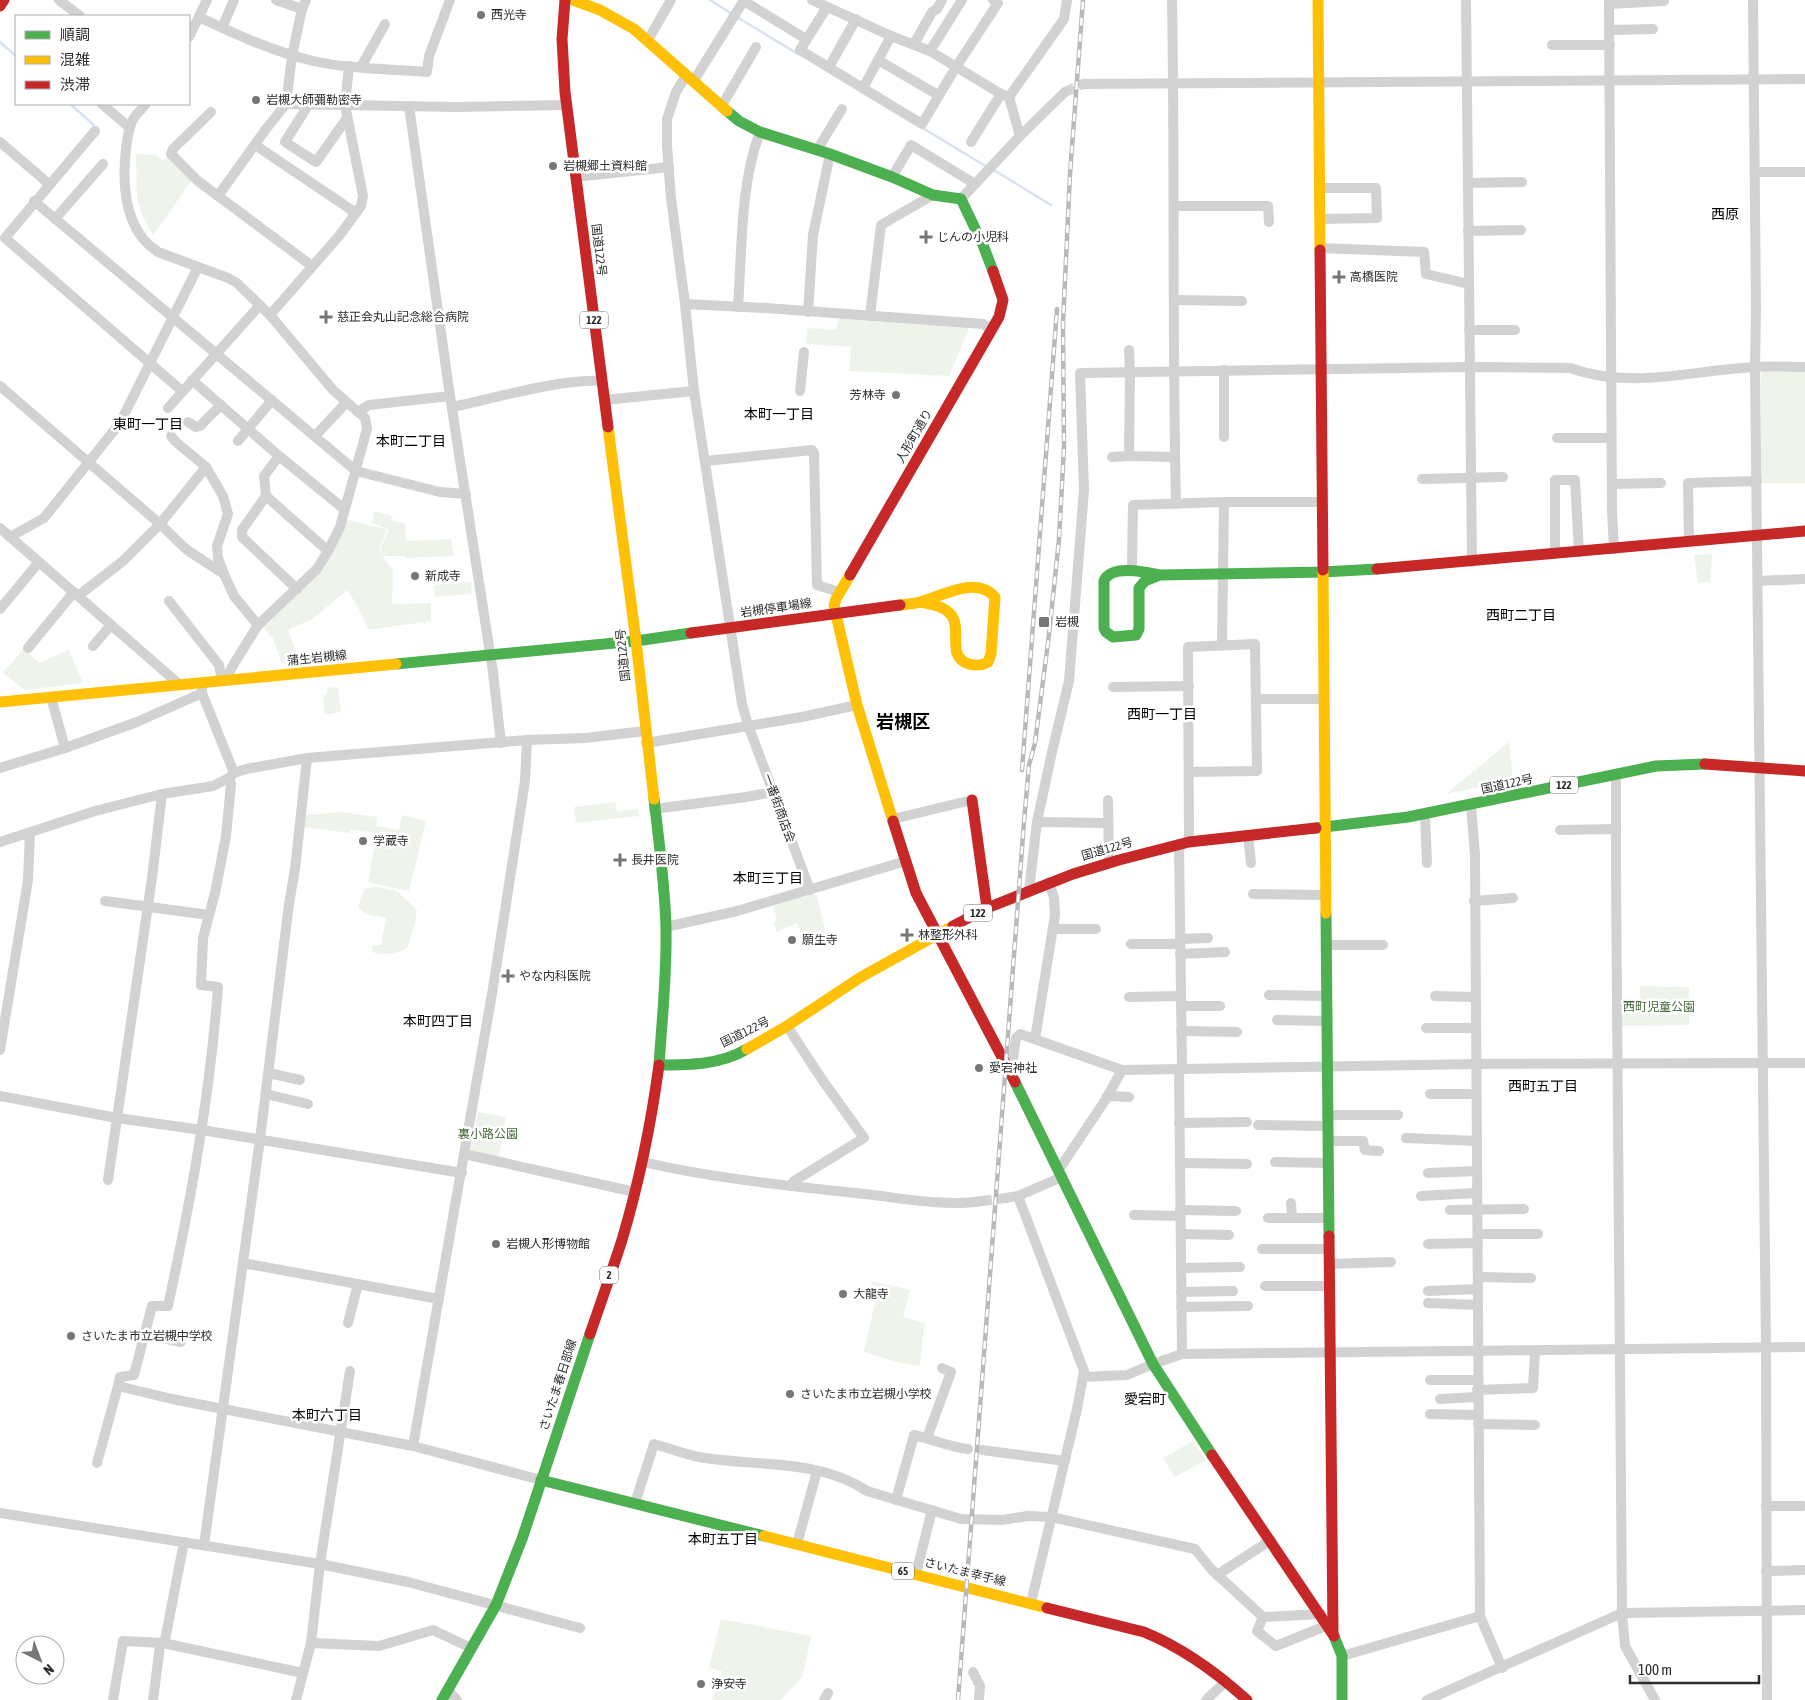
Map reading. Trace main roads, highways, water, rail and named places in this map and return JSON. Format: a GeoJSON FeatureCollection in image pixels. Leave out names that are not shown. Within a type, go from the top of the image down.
{"type":"FeatureCollection","features":[{"type":"Feature","properties":{"kind":"main road"},"geometry":{"type":"LineString","coordinates":[[0,6],[4,0]]}},
{"type":"Feature","properties":{"kind":"main road","name":"国道122号"},"geometry":{"type":"LineString","coordinates":[[565,0],[561,47],[566,105],[636,640],[663,878],[666,927],[659,1065],[691,1065],[728,1058],[788,1026],[824,1000],[862,977],[987,908],[1049,882],[1109,863],[1184,843],[1425,814],[1616,774],[1681,763],[1760,766],[1805,771]]}},
{"type":"Feature","properties":{"kind":"main road","name":"人形町通り"},"geometry":{"type":"LineString","coordinates":[[573,0],[600,10],[624,22],[648,40],[720,107],[739,121],[760,132],[830,154],[892,177],[933,195],[961,199],[983,246],[1001,292],[1002,307],[992,330],[839,592],[834,606],[836,614]]}},
{"type":"Feature","properties":{"kind":"main road"},"geometry":{"type":"LineString","coordinates":[[1318,0],[1329,1218],[1330,1629]]}},
{"type":"Feature","properties":{"kind":"main road"},"geometry":{"type":"LineString","coordinates":[[1130,568],[1139,588],[1138,632],[1132,636],[1113,637],[1104,628],[1104,581],[1106,576],[1112,572],[1130,568],[1160,575],[1323,572],[1402,568],[1805,531]]}},
{"type":"Feature","properties":{"kind":"main road"},"geometry":{"type":"LineString","coordinates":[[1139,588],[1145,581],[1160,575]]}},
{"type":"Feature","properties":{"kind":"main road"},"geometry":{"type":"LineString","coordinates":[[965,588],[984,588],[993,592],[995,597],[991,654],[988,662],[981,666],[966,664],[960,660],[955,650],[956,627],[953,618],[944,609],[920,602],[947,592],[965,588]]}},
{"type":"Feature","properties":{"kind":"main road","name":"岩槻停車場線"},"geometry":{"type":"LineString","coordinates":[[636,640],[730,629],[920,602]]}},
{"type":"Feature","properties":{"kind":"main road"},"geometry":{"type":"LineString","coordinates":[[836,614],[857,705],[916,893],[990,1033],[1153,1364],[1183,1412],[1330,1629],[1342,1656],[1342,1700]]}},
{"type":"Feature","properties":{"kind":"main road","name":"蒲生岩槻線"},"geometry":{"type":"LineString","coordinates":[[0,702],[180,685],[202,688],[224,681],[636,640]]}},
{"type":"Feature","properties":{"kind":"main road"},"geometry":{"type":"LineString","coordinates":[[972,800],[987,908]]}},
{"type":"Feature","properties":{"kind":"main road","name":"さいたま春日部線"},"geometry":{"type":"LineString","coordinates":[[445,1695],[496,1605],[522,1539],[622,1239],[643,1162],[653,1113],[659,1065]]}},
{"type":"Feature","properties":{"kind":"main road","name":"さいたま幸手線"},"geometry":{"type":"LineString","coordinates":[[541,1480],[1144,1632],[1165,1640],[1204,1663],[1247,1700]]}},
{"type":"Feature","properties":{"kind":"waterway"},"geometry":{"type":"LineString","coordinates":[[710,0],[732,14]]}},
{"type":"Feature","properties":{"kind":"waterway"},"geometry":{"type":"LineString","coordinates":[[737,17],[798,54]]}},
{"type":"Feature","properties":{"kind":"waterway"},"geometry":{"type":"LineString","coordinates":[[0,42],[15,55]]}},
{"type":"Feature","properties":{"kind":"waterway"},"geometry":{"type":"LineString","coordinates":[[71,105],[94,125]]}},
{"type":"Feature","properties":{"kind":"waterway"},"geometry":{"type":"LineString","coordinates":[[921,127],[987,167]]}},
{"type":"Feature","properties":{"kind":"waterway"},"geometry":{"type":"LineString","coordinates":[[992,169],[1051,205]]}},
{"type":"Feature","properties":{"kind":"tunnel"},"geometry":{"type":"LineString","coordinates":[[1065,92],[1083,84]]}},
{"type":"Feature","properties":{"kind":"tunnel"},"geometry":{"type":"LineString","coordinates":[[982,1201],[1006,1198]]}},
{"type":"Feature","properties":{"kind":"railway"},"geometry":{"type":"LineString","coordinates":[[958,1700],[1024,822],[1029,765],[1035,743],[1059,539],[1064,448],[1063,323],[1070,174],[1083,0]]}},
{"type":"Feature","properties":{"kind":"railway"},"geometry":{"type":"LineString","coordinates":[[1022,770],[1057,309]]}},
{"type":"Feature","properties":{"kind":"place","name":"西光寺"},"geometry":{"type":"Point","coordinates":[481,15]}},
{"type":"Feature","properties":{"kind":"place","name":"岩槻大師彌勒密寺"},"geometry":{"type":"Point","coordinates":[256,100]}},
{"type":"Feature","properties":{"kind":"place","name":"岩槻郷土資料館"},"geometry":{"type":"Point","coordinates":[553,166]}},
{"type":"Feature","properties":{"kind":"place","name":"じんの小児科"},"geometry":{"type":"Point","coordinates":[926,237]}},
{"type":"Feature","properties":{"kind":"place","name":"高橋医院"},"geometry":{"type":"Point","coordinates":[1339,277]}},
{"type":"Feature","properties":{"kind":"place","name":"慈正会丸山記念総合病院"},"geometry":{"type":"Point","coordinates":[326,317]}},
{"type":"Feature","properties":{"kind":"place","name":"芳林寺"},"geometry":{"type":"Point","coordinates":[896,395]}},
{"type":"Feature","properties":{"kind":"place","name":"新成寺"},"geometry":{"type":"Point","coordinates":[415,576]}},
{"type":"Feature","properties":{"kind":"place","name":"岩槻"},"geometry":{"type":"Point","coordinates":[1044,622]}},
{"type":"Feature","properties":{"kind":"place","name":"学蔵寺"},"geometry":{"type":"Point","coordinates":[363,841]}},
{"type":"Feature","properties":{"kind":"place","name":"長井医院"},"geometry":{"type":"Point","coordinates":[620,860]}},
{"type":"Feature","properties":{"kind":"place","name":"林整形外科"},"geometry":{"type":"Point","coordinates":[907,935]}},
{"type":"Feature","properties":{"kind":"place","name":"願生寺"},"geometry":{"type":"Point","coordinates":[792,940]}},
{"type":"Feature","properties":{"kind":"place","name":"やな内科医院"},"geometry":{"type":"Point","coordinates":[508,976]}},
{"type":"Feature","properties":{"kind":"place","name":"愛宕神社"},"geometry":{"type":"Point","coordinates":[979,1068]}},
{"type":"Feature","properties":{"kind":"place","name":"岩槻人形博物館"},"geometry":{"type":"Point","coordinates":[496,1244]}},
{"type":"Feature","properties":{"kind":"place","name":"大龍寺"},"geometry":{"type":"Point","coordinates":[843,1294]}},
{"type":"Feature","properties":{"kind":"place","name":"さいたま市立岩槻中学校"},"geometry":{"type":"Point","coordinates":[71,1336]}},
{"type":"Feature","properties":{"kind":"place","name":"さいたま市立岩槻小学校"},"geometry":{"type":"Point","coordinates":[790,1394]}},
{"type":"Feature","properties":{"kind":"place","name":"浄安寺"},"geometry":{"type":"Point","coordinates":[701,1684]}},
{"type":"Feature","properties":{"kind":"district","name":"西原"},"geometry":{"type":"Point","coordinates":[1725,214]}},
{"type":"Feature","properties":{"kind":"district","name":"本町一丁目"},"geometry":{"type":"Point","coordinates":[779,414]}},
{"type":"Feature","properties":{"kind":"district","name":"東町一丁目"},"geometry":{"type":"Point","coordinates":[148,424]}},
{"type":"Feature","properties":{"kind":"district","name":"本町二丁目"},"geometry":{"type":"Point","coordinates":[411,441]}},
{"type":"Feature","properties":{"kind":"district","name":"西町二丁目"},"geometry":{"type":"Point","coordinates":[1521,615]}},
{"type":"Feature","properties":{"kind":"district","name":"西町一丁目"},"geometry":{"type":"Point","coordinates":[1162,714]}},
{"type":"Feature","properties":{"kind":"district","name":"岩槻区"},"geometry":{"type":"Point","coordinates":[903,721]}},
{"type":"Feature","properties":{"kind":"district","name":"本町三丁目"},"geometry":{"type":"Point","coordinates":[768,878]}},
{"type":"Feature","properties":{"kind":"district","name":"本町四丁目"},"geometry":{"type":"Point","coordinates":[438,1021]}},
{"type":"Feature","properties":{"kind":"district","name":"西町五丁目"},"geometry":{"type":"Point","coordinates":[1543,1086]}},
{"type":"Feature","properties":{"kind":"district","name":"愛宕町"},"geometry":{"type":"Point","coordinates":[1145,1399]}},
{"type":"Feature","properties":{"kind":"district","name":"本町六丁目"},"geometry":{"type":"Point","coordinates":[327,1415]}},
{"type":"Feature","properties":{"kind":"district","name":"本町五丁目"},"geometry":{"type":"Point","coordinates":[723,1539]}},
{"type":"Feature","properties":{"kind":"park label","name":"西町児童公園"},"geometry":{"type":"Point","coordinates":[1659,1007]}},
{"type":"Feature","properties":{"kind":"park label","name":"裏小路公園"},"geometry":{"type":"Point","coordinates":[488,1134]}}]}
